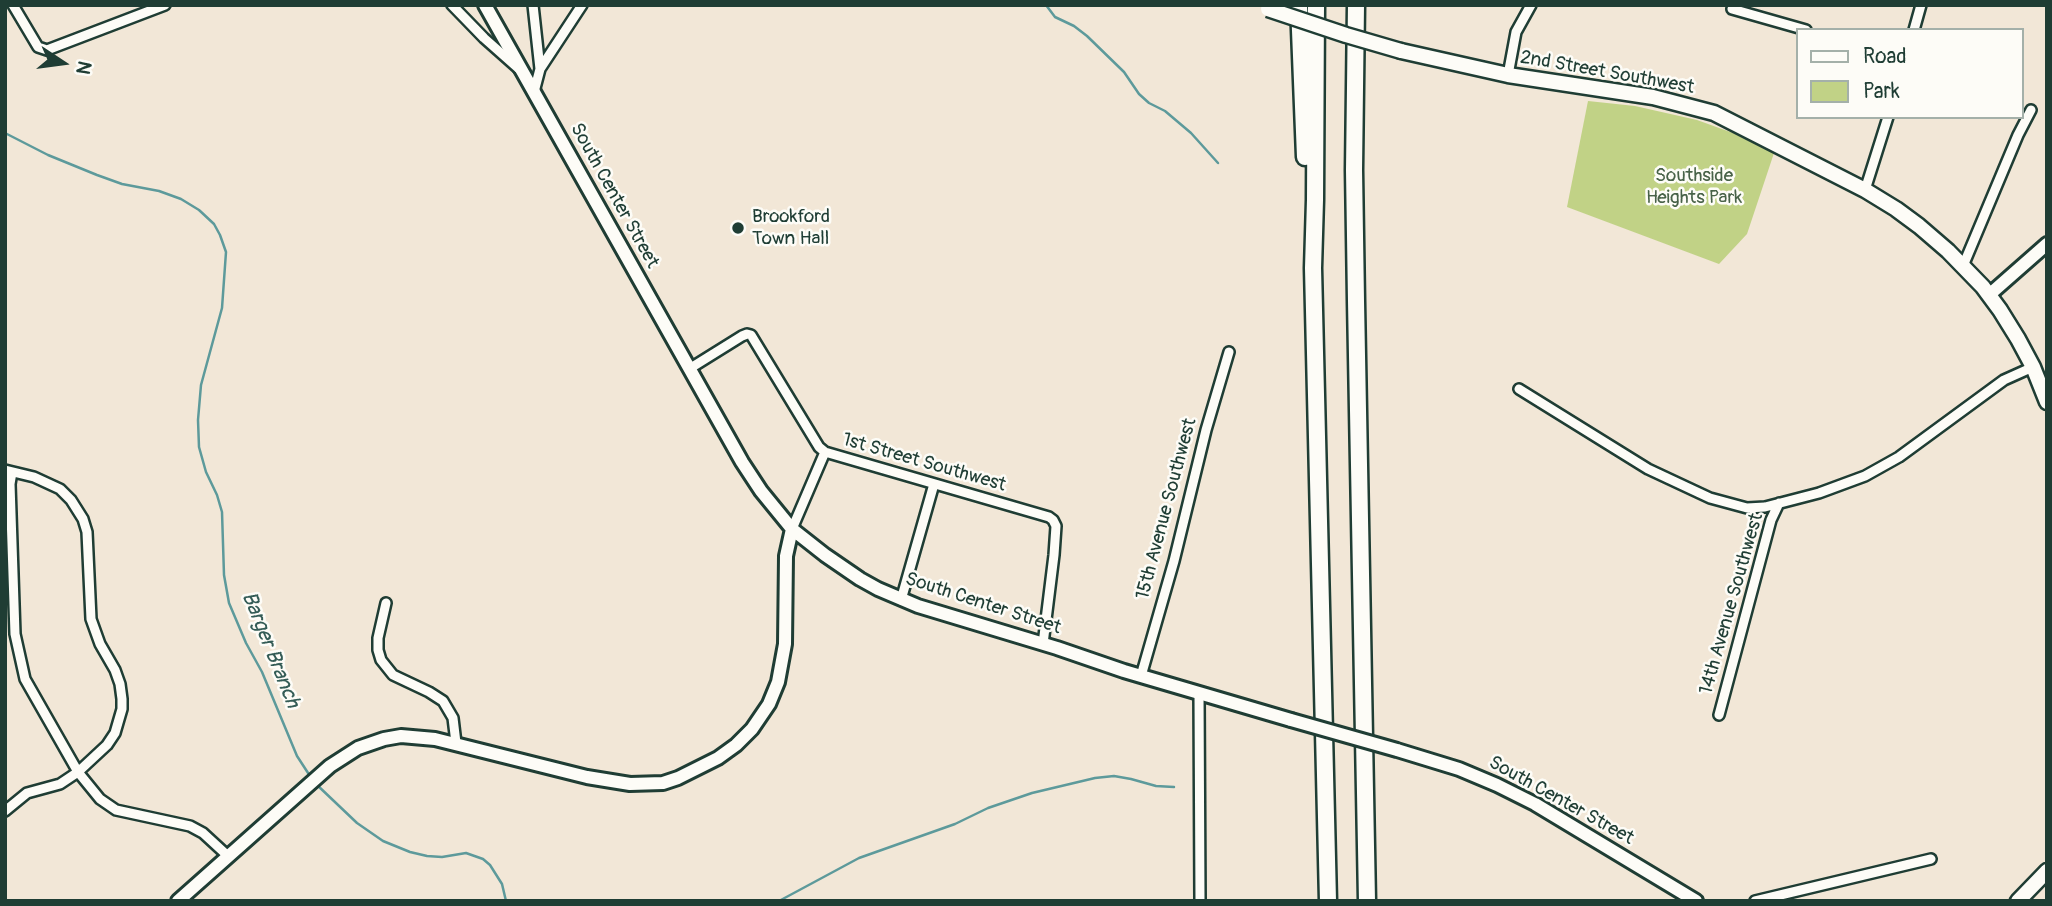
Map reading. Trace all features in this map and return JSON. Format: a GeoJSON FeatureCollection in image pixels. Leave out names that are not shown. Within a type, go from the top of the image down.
{"type":"FeatureCollection","features":[{"type":"Feature","properties":{"kind":"highway"},"geometry":{"type":"LineString","coordinates":[[1299,5],[1305,151],[1314,236]]}},
{"type":"Feature","properties":{"kind":"highway"},"geometry":{"type":"LineString","coordinates":[[1316,5],[1314,341],[1328,901]]}},
{"type":"Feature","properties":{"kind":"highway"},"geometry":{"type":"LineString","coordinates":[[1356,5],[1355,274],[1367,901]]}},
{"type":"Feature","properties":{"kind":"highway"},"geometry":{"type":"LineString","coordinates":[[1357,66],[1363,5]]}},
{"type":"Feature","properties":{"kind":"main road","name":"2nd Street Southwest"},"geometry":{"type":"LineString","coordinates":[[1263,7],[1346,36],[1401,51],[1508,75],[1653,97],[1714,113],[1865,190],[1919,226],[1963,266],[1989,295],[2018,339],[2047,402]]}},
{"type":"Feature","properties":{"kind":"main road"},"geometry":{"type":"LineString","coordinates":[[2018,901],[2047,871]]}},
{"type":"Feature","properties":{"kind":"street"},"geometry":{"type":"LineString","coordinates":[[13,5],[38,47],[43,50],[165,5]]}},
{"type":"Feature","properties":{"kind":"street"},"geometry":{"type":"LineString","coordinates":[[452,5],[521,71]]}},
{"type":"Feature","properties":{"kind":"street","name":"South Center Street"},"geometry":{"type":"LineString","coordinates":[[485,5],[751,477],[792,529],[848,572],[901,600],[939,613],[1141,676],[1459,769],[1535,804],[1696,901]]}},
{"type":"Feature","properties":{"kind":"street"},"geometry":{"type":"LineString","coordinates":[[533,5],[540,69]]}},
{"type":"Feature","properties":{"kind":"street"},"geometry":{"type":"LineString","coordinates":[[534,92],[540,69],[582,5]]}},
{"type":"Feature","properties":{"kind":"street"},"geometry":{"type":"LineString","coordinates":[[1508,75],[1516,32],[1531,5]]}},
{"type":"Feature","properties":{"kind":"street"},"geometry":{"type":"LineString","coordinates":[[1915,28],[1922,5]]}},
{"type":"Feature","properties":{"kind":"street"},"geometry":{"type":"LineString","coordinates":[[1732,9],[1799,28]]}},
{"type":"Feature","properties":{"kind":"street"},"geometry":{"type":"LineString","coordinates":[[1963,266],[2031,110]]}},
{"type":"Feature","properties":{"kind":"street"},"geometry":{"type":"LineString","coordinates":[[1865,190],[1887,119]]}},
{"type":"Feature","properties":{"kind":"street"},"geometry":{"type":"LineString","coordinates":[[1989,295],[2047,244]]}},
{"type":"Feature","properties":{"kind":"street"},"geometry":{"type":"LineString","coordinates":[[178,901],[330,766],[358,748],[384,739],[419,736],[587,777],[629,784],[672,781],[718,758],[752,729],[769,704],[778,682],[785,644],[786,556],[792,529],[825,452],[819,447],[751,335],[742,336],[689,369]]}},
{"type":"Feature","properties":{"kind":"street","name":"15th Avenue Southwest"},"geometry":{"type":"LineString","coordinates":[[1141,676],[1229,352]]}},
{"type":"Feature","properties":{"kind":"street"},"geometry":{"type":"LineString","coordinates":[[1518,388],[1633,461],[1720,502],[1747,508],[1779,503],[1842,486],[1888,464],[2004,380],[2033,367]]}},
{"type":"Feature","properties":{"kind":"street","name":"1st Street Southwest"},"geometry":{"type":"LineString","coordinates":[[825,452],[1049,517],[1056,526],[1051,591],[1043,644]]}},
{"type":"Feature","properties":{"kind":"street"},"geometry":{"type":"LineString","coordinates":[[7,804],[27,793],[60,784],[78,772],[107,745],[115,733],[122,709],[116,670],[100,644],[91,619],[88,532],[83,519],[60,489],[34,477],[9,471],[15,634],[25,679],[78,772],[92,792],[116,810],[190,826],[203,833],[228,856]]}},
{"type":"Feature","properties":{"kind":"street"},"geometry":{"type":"LineString","coordinates":[[901,600],[934,484]]}},
{"type":"Feature","properties":{"kind":"street","name":"14th Avenue Southwest"},"geometry":{"type":"LineString","coordinates":[[1719,715],[1768,532],[1779,503]]}},
{"type":"Feature","properties":{"kind":"street"},"geometry":{"type":"LineString","coordinates":[[386,603],[378,638],[381,660],[393,675],[443,701],[453,718],[456,743]]}},
{"type":"Feature","properties":{"kind":"street"},"geometry":{"type":"LineString","coordinates":[[1199,693],[1200,901]]}},
{"type":"Feature","properties":{"kind":"street"},"geometry":{"type":"LineString","coordinates":[[1755,901],[1931,859]]}},
{"type":"Feature","properties":{"kind":"green space","name":"Southside Heights Park"},"geometry":{"type":"Polygon","coordinates":[[[1588,101],[1635,106],[1697,120],[1733,133],[1774,153],[1747,234],[1719,264],[1567,207],[1588,101]]]}},
{"type":"Feature","properties":{"kind":"waterway"},"geometry":{"type":"LineString","coordinates":[[1046,5],[1055,17],[1087,36],[1124,72],[1139,94],[1191,133],[1218,163]]}},
{"type":"Feature","properties":{"kind":"waterway","name":"Barger Branch"},"geometry":{"type":"LineString","coordinates":[[5,133],[48,155],[97,175],[181,199],[199,210],[214,224],[220,235],[226,252],[222,308],[201,385],[199,447],[222,512],[224,575],[229,603],[262,672],[297,756],[310,776]]}},
{"type":"Feature","properties":{"kind":"waterway"},"geometry":{"type":"LineString","coordinates":[[779,901],[859,858],[1032,793],[1114,776],[1156,786],[1174,787]]}},
{"type":"Feature","properties":{"kind":"waterway","name":"Barger Branch"},"geometry":{"type":"LineString","coordinates":[[316,784],[357,823],[383,841],[427,856],[442,857],[466,853],[483,859],[502,884],[506,901]]}},
{"type":"Feature","properties":{"kind":"place","name":"Brookford Town Hall"},"geometry":{"type":"Point","coordinates":[738,228]}}]}
